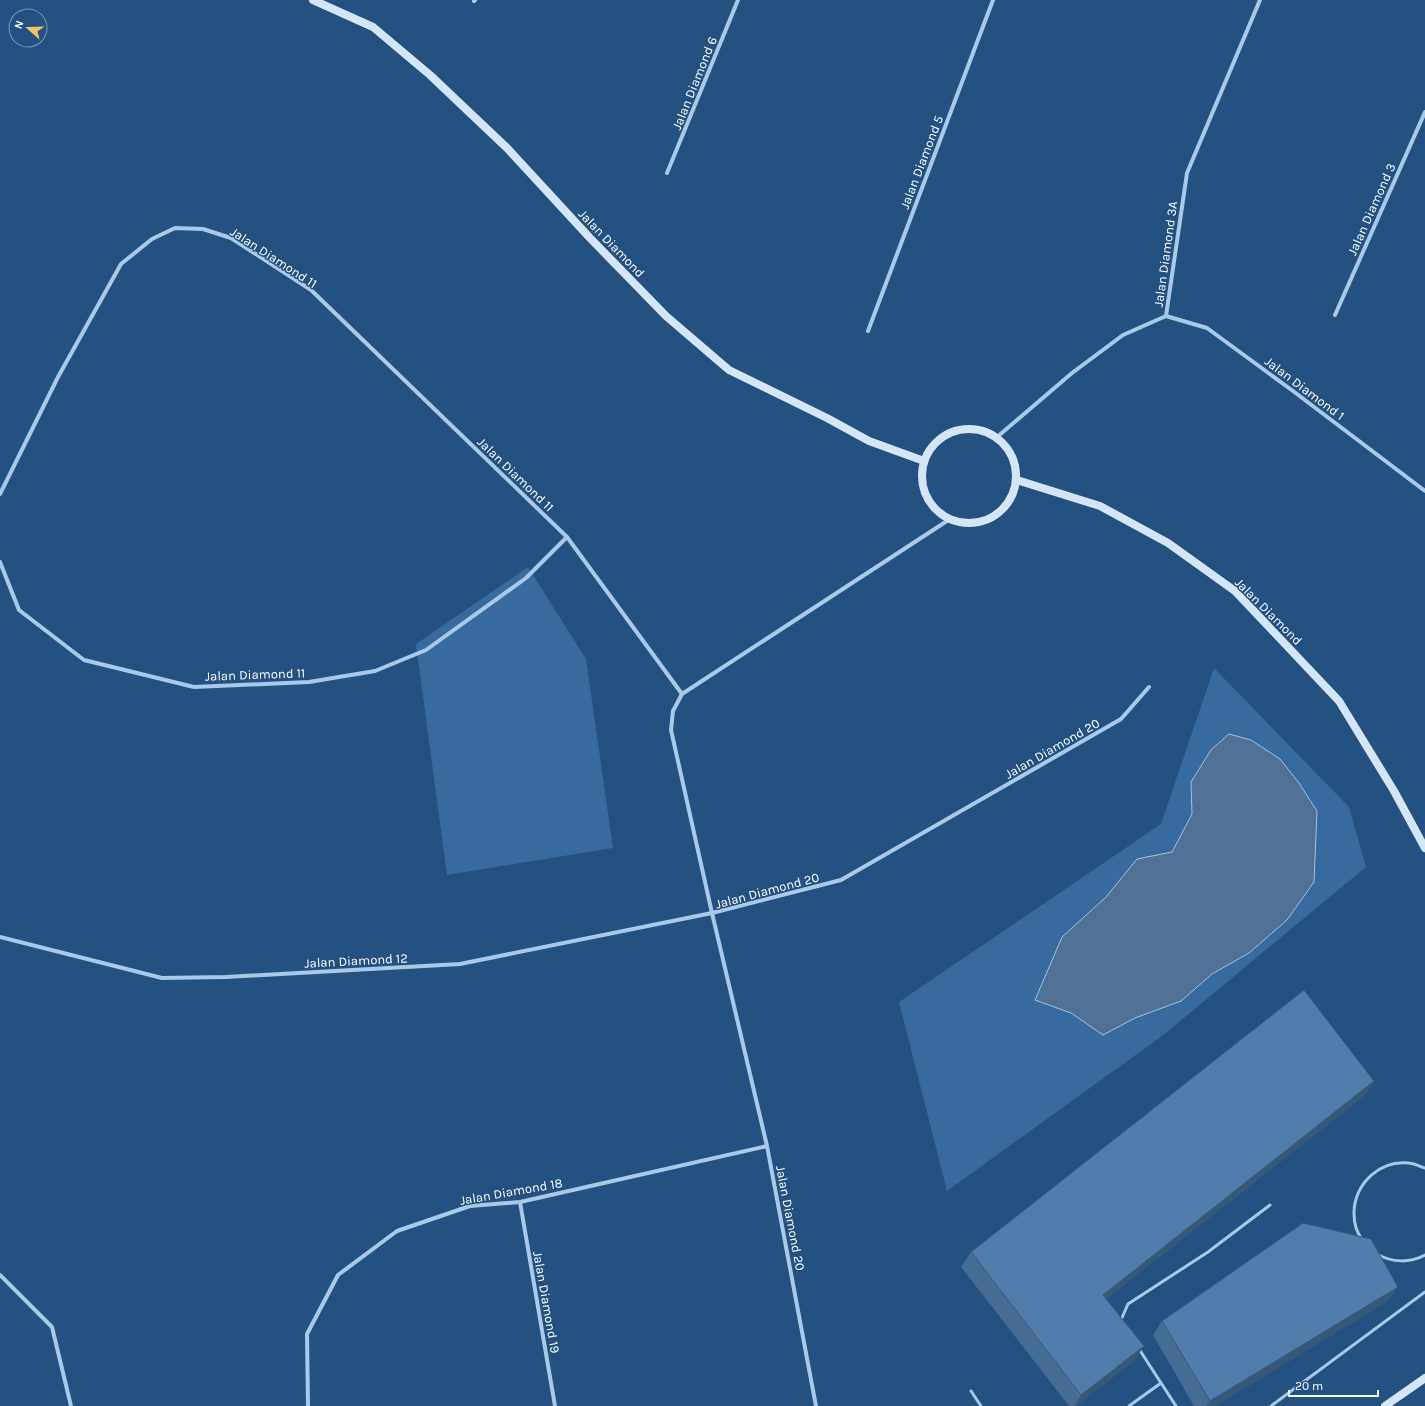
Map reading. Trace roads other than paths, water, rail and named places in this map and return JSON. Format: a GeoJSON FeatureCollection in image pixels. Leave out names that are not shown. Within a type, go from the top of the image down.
{"type":"FeatureCollection","features":[{"type":"Feature","properties":{"kind":"street","name":"Jalan Diamond"},"geometry":{"type":"LineString","coordinates":[[313,0],[373,27],[430,75],[507,148],[590,238],[666,316],[729,370],[827,418],[869,441],[924,462]]}},
{"type":"Feature","properties":{"kind":"street","name":"Jalan Diamond 6"},"geometry":{"type":"LineString","coordinates":[[667,173],[738,0]]}},
{"type":"Feature","properties":{"kind":"street","name":"Jalan Diamond 5"},"geometry":{"type":"LineString","coordinates":[[868,332],[993,0]]}},
{"type":"Feature","properties":{"kind":"street","name":"Jalan Diamond 3A"},"geometry":{"type":"LineString","coordinates":[[996,437],[1072,373],[1123,335],[1166,316],[1187,173],[1260,0]]}},
{"type":"Feature","properties":{"kind":"street","name":"Jalan Diamond 3"},"geometry":{"type":"LineString","coordinates":[[1335,315],[1425,112]]}},
{"type":"Feature","properties":{"kind":"street","name":"Jalan Diamond 11"},"geometry":{"type":"LineString","coordinates":[[0,494],[58,377],[122,264],[152,239],[175,228],[203,229],[231,238],[311,290],[567,537],[682,694]]}},
{"type":"Feature","properties":{"kind":"street","name":"Jalan Diamond 1"},"geometry":{"type":"LineString","coordinates":[[1166,316],[1207,328],[1425,491]]}},
{"type":"Feature","properties":{"kind":"street"},"geometry":{"type":"LineString","coordinates":[[968,428],[983,430],[996,437],[1005,445],[1012,455],[1016,467],[1017,480],[1012,496],[1002,510],[988,520],[972,524],[955,522],[940,514],[930,504],[924,490],[922,476],[924,462],[931,448],[941,438],[954,431],[968,428]]}},
{"type":"Feature","properties":{"kind":"street","name":"Jalan Diamond"},"geometry":{"type":"LineString","coordinates":[[1017,480],[1100,506],[1168,543],[1235,591],[1339,701],[1394,791],[1425,848]]}},
{"type":"Feature","properties":{"kind":"street"},"geometry":{"type":"LineString","coordinates":[[712,913],[671,730],[674,711],[682,694],[950,520]]}},
{"type":"Feature","properties":{"kind":"street","name":"Jalan Diamond 11"},"geometry":{"type":"LineString","coordinates":[[0,562],[19,610],[84,660],[194,686],[309,682],[375,671],[426,650],[526,578],[567,537]]}},
{"type":"Feature","properties":{"kind":"street","name":"Jalan Diamond 20"},"geometry":{"type":"LineString","coordinates":[[816,1406],[767,1146],[712,913],[841,880],[1121,719],[1149,687]]}},
{"type":"Feature","properties":{"kind":"street","name":"Jalan Diamond 12"},"geometry":{"type":"LineString","coordinates":[[0,937],[162,978],[226,978],[460,964],[712,913]]}},
{"type":"Feature","properties":{"kind":"street","name":"Jalan Diamond 18"},"geometry":{"type":"LineString","coordinates":[[308,1406],[307,1334],[338,1275],[397,1231],[470,1206],[520,1202],[767,1146]]}},
{"type":"Feature","properties":{"kind":"street","name":"Jalan Diamond 19"},"geometry":{"type":"LineString","coordinates":[[520,1202],[555,1406]]}},
{"type":"Feature","properties":{"kind":"street"},"geometry":{"type":"LineString","coordinates":[[0,1275],[52,1327],[71,1406]]}},
{"type":"Feature","properties":{"kind":"street"},"geometry":{"type":"LineString","coordinates":[[1385,1406],[1425,1378]]}},
{"type":"Feature","properties":{"kind":"lane"},"geometry":{"type":"LineString","coordinates":[[1363,1241],[1354,1220],[1354,1204],[1360,1188],[1369,1176],[1383,1167],[1398,1163],[1414,1164],[1425,1168]]}},
{"type":"Feature","properties":{"kind":"lane"},"geometry":{"type":"LineString","coordinates":[[1125,1326],[1121,1320],[1128,1304],[1208,1252],[1270,1205]]}},
{"type":"Feature","properties":{"kind":"lane"},"geometry":{"type":"LineString","coordinates":[[1375,1253],[1385,1258],[1402,1262],[1418,1259],[1425,1255]]}},
{"type":"Feature","properties":{"kind":"lane"},"geometry":{"type":"LineString","coordinates":[[1271,1406],[1425,1292]]}},
{"type":"Feature","properties":{"kind":"lane"},"geometry":{"type":"LineString","coordinates":[[1137,1345],[1176,1406]]}},
{"type":"Feature","properties":{"kind":"lane"},"geometry":{"type":"LineString","coordinates":[[1129,1406],[1161,1383]]}},
{"type":"Feature","properties":{"kind":"lane"},"geometry":{"type":"LineString","coordinates":[[971,1391],[981,1406]]}}]}
